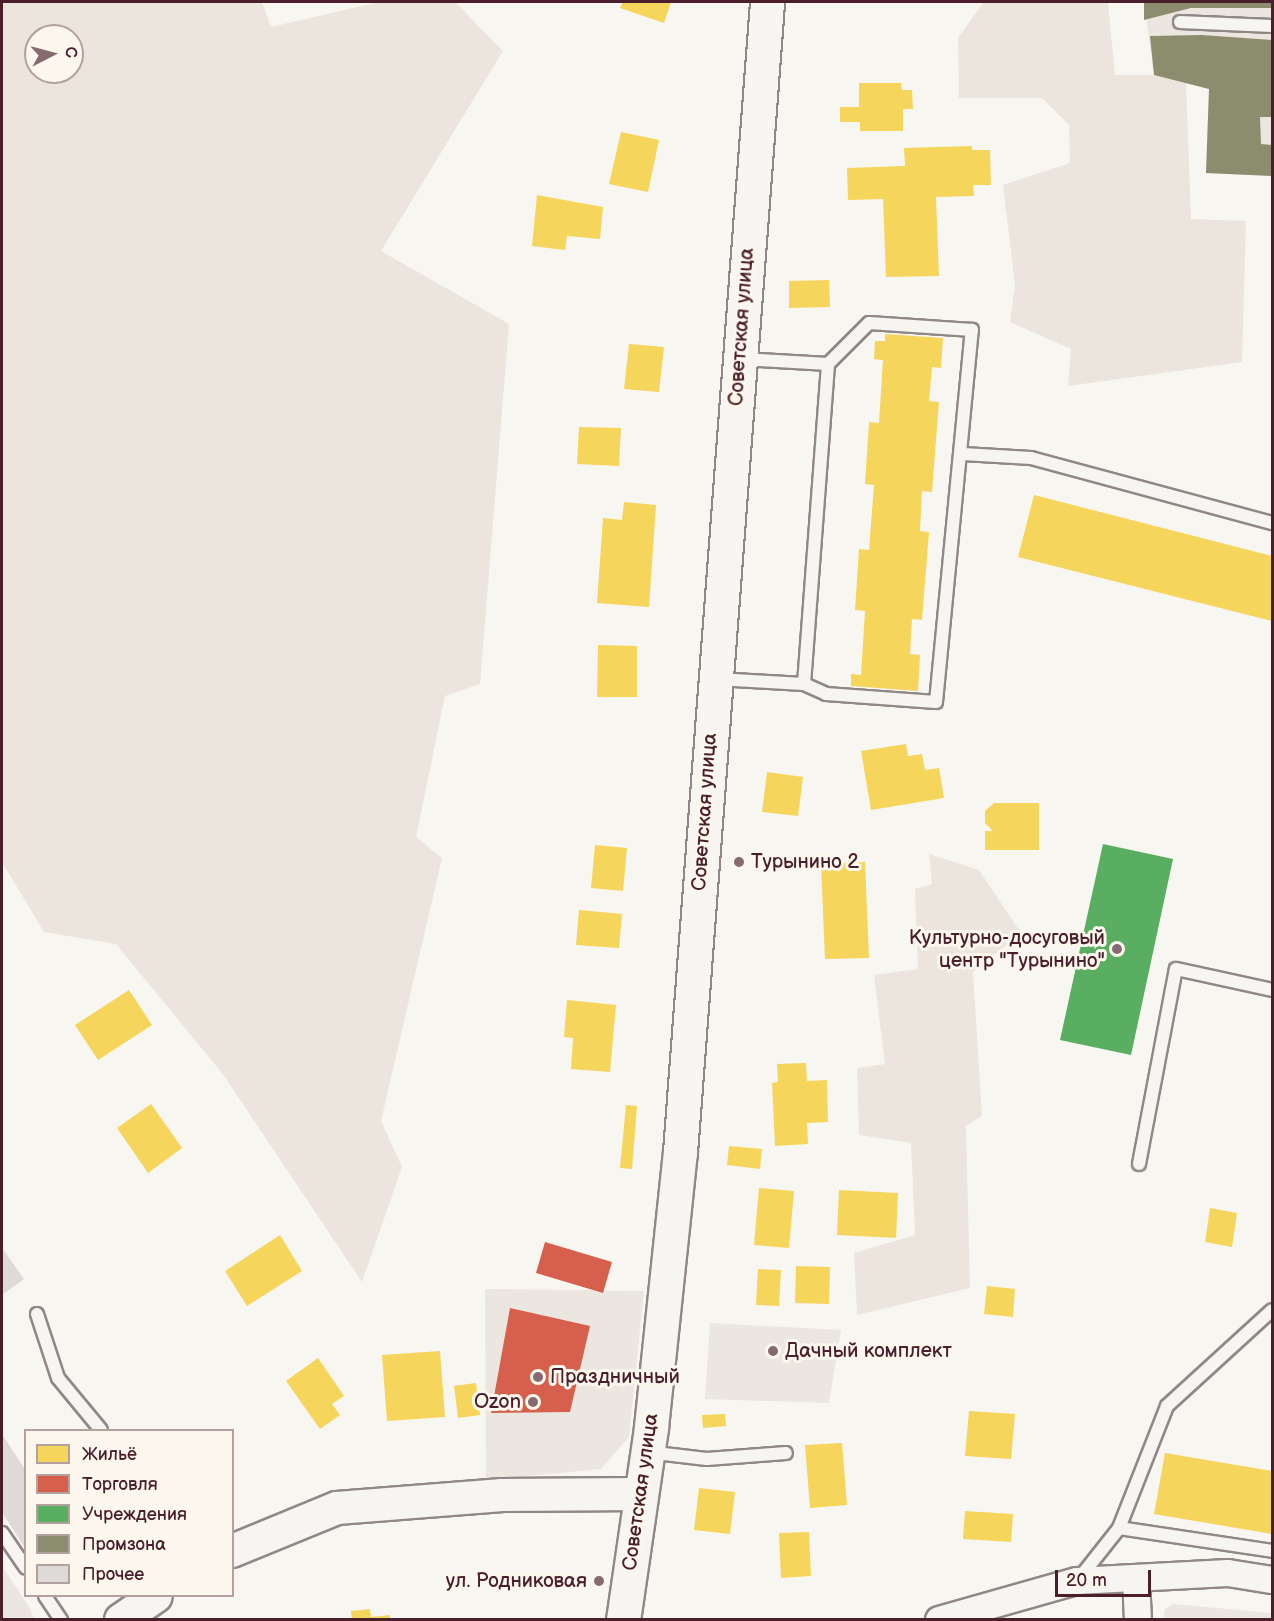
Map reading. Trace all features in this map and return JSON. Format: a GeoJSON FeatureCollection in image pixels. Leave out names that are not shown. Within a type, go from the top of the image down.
{"type":"FeatureCollection","features":[{"type":"Feature","properties":{"kind":"main road","name":"Советская улица"},"geometry":{"type":"LineString","coordinates":[[623,1620],[647,1452],[680,1152],[766,2]]}},
{"type":"Feature","properties":{"kind":"street"},"geometry":{"type":"LineString","coordinates":[[234,1550],[337,1508],[502,1495],[641,1494]]}},
{"type":"Feature","properties":{"kind":"street"},"geometry":{"type":"LineString","coordinates":[[939,1620],[1077,1581],[1228,1573],[1272,1580]]}},
{"type":"Feature","properties":{"kind":"street"},"geometry":{"type":"LineString","coordinates":[[1136,1578],[1137,1620]]}},
{"type":"Feature","properties":{"kind":"street"},"geometry":{"type":"LineString","coordinates":[[121,1620],[155,1597]]}},
{"type":"Feature","properties":{"kind":"lane"},"geometry":{"type":"LineString","coordinates":[[1180,22],[1272,26]]}},
{"type":"Feature","properties":{"kind":"lane"},"geometry":{"type":"LineString","coordinates":[[715,679],[804,684],[826,694],[936,702],[963,454],[972,330],[869,323],[828,364],[804,684]]}},
{"type":"Feature","properties":{"kind":"lane"},"geometry":{"type":"LineString","coordinates":[[740,359],[828,364]]}},
{"type":"Feature","properties":{"kind":"lane"},"geometry":{"type":"LineString","coordinates":[[963,454],[1031,458],[1272,523]]}},
{"type":"Feature","properties":{"kind":"lane"},"geometry":{"type":"LineString","coordinates":[[1139,1164],[1176,969],[1272,990]]}},
{"type":"Feature","properties":{"kind":"lane"},"geometry":{"type":"LineString","coordinates":[[1077,1581],[1119,1528],[1167,1406],[1272,1310]]}},
{"type":"Feature","properties":{"kind":"lane"},"geometry":{"type":"LineString","coordinates":[[37,1314],[58,1378],[99,1429]]}},
{"type":"Feature","properties":{"kind":"lane"},"geometry":{"type":"LineString","coordinates":[[647,1452],[707,1459],[786,1453]]}},
{"type":"Feature","properties":{"kind":"lane"},"geometry":{"type":"LineString","coordinates":[[1119,1528],[1272,1551]]}},
{"type":"Feature","properties":{"kind":"lane"},"geometry":{"type":"LineString","coordinates":[[2,1533],[24,1565]]}},
{"type":"Feature","properties":{"kind":"lane"},"geometry":{"type":"LineString","coordinates":[[46,1597],[61,1620]]}},
{"type":"Feature","properties":{"kind":"shaded area"},"geometry":{"type":"Polygon","coordinates":[[[2,2],[262,2],[271,27],[379,2],[455,2],[503,51],[381,251],[509,324],[480,684],[445,696],[416,837],[442,858],[381,1121],[402,1167],[362,1282],[222,1073],[116,944],[44,932],[2,862],[2,2]]]}},
{"type":"Feature","properties":{"kind":"shaded area"},"geometry":{"type":"Polygon","coordinates":[[[1108,2],[1115,75],[1154,75],[1186,83],[1191,219],[1246,221],[1242,362],[1068,386],[1071,349],[1010,322],[1015,285],[1003,185],[1070,163],[1069,125],[1042,98],[959,98],[958,38],[983,3],[1108,2]]]}},
{"type":"Feature","properties":{"kind":"shaded area"},"geometry":{"type":"Polygon","coordinates":[[[1144,2],[1272,2],[1272,176],[1206,173],[1209,89],[1154,75],[1144,2]]]}},
{"type":"Feature","properties":{"kind":"shaded area"},"geometry":{"type":"Polygon","coordinates":[[[929,854],[979,870],[1021,933],[973,972],[982,1116],[966,1126],[970,1288],[857,1315],[854,1253],[915,1235],[911,1143],[859,1135],[857,1068],[885,1064],[874,975],[918,969],[915,889],[932,884],[929,854]]]}},
{"type":"Feature","properties":{"kind":"shaded area"},"geometry":{"type":"Polygon","coordinates":[[[485,1289],[644,1291],[629,1437],[601,1469],[486,1480],[485,1289]]]}},
{"type":"Feature","properties":{"kind":"shaded area","name":"Дачный комплект"},"geometry":{"type":"Polygon","coordinates":[[[710,1323],[841,1330],[829,1403],[705,1399],[710,1323]]]}},
{"type":"Feature","properties":{"kind":"shaded area"},"geometry":{"type":"Polygon","coordinates":[[[2,1566],[30,1608],[34,1619],[2,1619],[2,1566]]]}},
{"type":"Feature","properties":{"kind":"shaded area"},"geometry":{"type":"Polygon","coordinates":[[[1173,1604],[1272,1613],[1272,1619],[1164,1619],[1164,1610],[1173,1604]]]}},
{"type":"Feature","properties":{"kind":"building: Жильё"},"geometry":{"type":"Polygon","coordinates":[[[623,2],[671,2],[664,23],[620,8],[623,2]]]}},
{"type":"Feature","properties":{"kind":"building: Жильё"},"geometry":{"type":"Polygon","coordinates":[[[859,83],[901,83],[902,90],[912,90],[913,109],[903,109],[903,131],[860,131],[860,122],[840,122],[840,107],[859,107],[859,83]]]}},
{"type":"Feature","properties":{"kind":"building: Жильё"},"geometry":{"type":"Polygon","coordinates":[[[621,132],[659,140],[648,192],[609,184],[621,132]]]}},
{"type":"Feature","properties":{"kind":"building: Жильё"},"geometry":{"type":"Polygon","coordinates":[[[972,146],[972,150],[990,150],[991,185],[973,185],[974,196],[936,197],[939,276],[886,277],[883,199],[848,200],[847,168],[905,166],[904,148],[972,146]]]}},
{"type":"Feature","properties":{"kind":"building: Жильё"},"geometry":{"type":"Polygon","coordinates":[[[537,195],[603,207],[600,239],[567,236],[565,250],[532,246],[537,195]]]}},
{"type":"Feature","properties":{"kind":"building: Жильё"},"geometry":{"type":"Polygon","coordinates":[[[829,280],[830,307],[789,308],[789,281],[829,280]]]}},
{"type":"Feature","properties":{"kind":"building: Жильё"},"geometry":{"type":"Polygon","coordinates":[[[885,334],[943,338],[941,368],[932,367],[929,401],[939,402],[932,492],[922,491],[920,531],[929,532],[922,620],[912,619],[910,654],[920,655],[918,691],[851,686],[851,674],[861,675],[865,611],[855,610],[859,549],[869,550],[874,485],[865,484],[869,422],[879,423],[883,360],[874,359],[875,341],[885,341],[885,334]]]}},
{"type":"Feature","properties":{"kind":"building: Жильё"},"geometry":{"type":"Polygon","coordinates":[[[629,344],[664,347],[659,392],[624,389],[629,344]]]}},
{"type":"Feature","properties":{"kind":"building: Жильё"},"geometry":{"type":"Polygon","coordinates":[[[579,427],[621,428],[619,466],[577,464],[579,427]]]}},
{"type":"Feature","properties":{"kind":"building: Жильё"},"geometry":{"type":"Polygon","coordinates":[[[1034,495],[1272,556],[1272,621],[1018,557],[1034,495]]]}},
{"type":"Feature","properties":{"kind":"building: Жильё"},"geometry":{"type":"Polygon","coordinates":[[[624,502],[656,505],[649,607],[597,603],[603,518],[622,520],[624,502]]]}},
{"type":"Feature","properties":{"kind":"building: Жильё"},"geometry":{"type":"Polygon","coordinates":[[[598,645],[637,646],[637,697],[597,697],[598,645]]]}},
{"type":"Feature","properties":{"kind":"building: Жильё"},"geometry":{"type":"Polygon","coordinates":[[[906,744],[908,756],[922,754],[925,770],[939,768],[944,798],[871,810],[861,751],[906,744]]]}},
{"type":"Feature","properties":{"kind":"building: Жильё"},"geometry":{"type":"Polygon","coordinates":[[[767,772],[803,777],[798,816],[762,812],[767,772]]]}},
{"type":"Feature","properties":{"kind":"building: Жильё"},"geometry":{"type":"Polygon","coordinates":[[[994,803],[1039,803],[1039,850],[985,850],[985,831],[993,831],[985,823],[985,811],[994,803]]]}},
{"type":"Feature","properties":{"kind":"building: Жильё"},"geometry":{"type":"Polygon","coordinates":[[[595,845],[627,848],[623,891],[591,888],[595,845]]]}},
{"type":"Feature","properties":{"kind":"building: Жильё"},"geometry":{"type":"Polygon","coordinates":[[[865,862],[869,958],[825,959],[821,864],[865,862]]]}},
{"type":"Feature","properties":{"kind":"building: Жильё"},"geometry":{"type":"Polygon","coordinates":[[[579,910],[622,914],[619,948],[576,945],[579,910]]]}},
{"type":"Feature","properties":{"kind":"building: Жильё"},"geometry":{"type":"Polygon","coordinates":[[[129,990],[152,1025],[98,1060],[75,1025],[129,990]]]}},
{"type":"Feature","properties":{"kind":"building: Жильё"},"geometry":{"type":"Polygon","coordinates":[[[567,1000],[616,1005],[610,1072],[571,1069],[573,1038],[564,1037],[567,1000]]]}},
{"type":"Feature","properties":{"kind":"building: Жильё"},"geometry":{"type":"Polygon","coordinates":[[[806,1063],[807,1081],[827,1080],[828,1122],[807,1123],[808,1144],[775,1146],[772,1083],[778,1082],[777,1064],[806,1063]]]}},
{"type":"Feature","properties":{"kind":"building: Жильё"},"geometry":{"type":"Polygon","coordinates":[[[151,1104],[182,1148],[148,1173],[117,1128],[151,1104]]]}},
{"type":"Feature","properties":{"kind":"building: Жильё"},"geometry":{"type":"Polygon","coordinates":[[[626,1105],[637,1106],[632,1169],[620,1168],[626,1105]]]}},
{"type":"Feature","properties":{"kind":"building: Жильё"},"geometry":{"type":"Polygon","coordinates":[[[729,1146],[762,1149],[760,1169],[727,1165],[729,1146]]]}},
{"type":"Feature","properties":{"kind":"building: Жильё"},"geometry":{"type":"Polygon","coordinates":[[[759,1188],[794,1191],[789,1248],[754,1245],[759,1188]]]}},
{"type":"Feature","properties":{"kind":"building: Жильё"},"geometry":{"type":"Polygon","coordinates":[[[839,1190],[898,1193],[896,1238],[837,1235],[839,1190]]]}},
{"type":"Feature","properties":{"kind":"building: Жильё"},"geometry":{"type":"Polygon","coordinates":[[[1210,1208],[1237,1213],[1232,1247],[1205,1242],[1210,1208]]]}},
{"type":"Feature","properties":{"kind":"building: Жильё"},"geometry":{"type":"Polygon","coordinates":[[[280,1235],[302,1271],[247,1306],[225,1271],[280,1235]]]}},
{"type":"Feature","properties":{"kind":"building: Жильё"},"geometry":{"type":"Polygon","coordinates":[[[796,1266],[830,1267],[829,1304],[795,1303],[796,1266]]]}},
{"type":"Feature","properties":{"kind":"building: Жильё"},"geometry":{"type":"Polygon","coordinates":[[[758,1269],[781,1270],[779,1306],[756,1305],[758,1269]]]}},
{"type":"Feature","properties":{"kind":"building: Жильё"},"geometry":{"type":"Polygon","coordinates":[[[987,1286],[1015,1289],[1013,1317],[984,1314],[987,1286]]]}},
{"type":"Feature","properties":{"kind":"building: Жильё"},"geometry":{"type":"Polygon","coordinates":[[[440,1351],[445,1417],[387,1421],[382,1355],[440,1351]]]}},
{"type":"Feature","properties":{"kind":"building: Жильё"},"geometry":{"type":"Polygon","coordinates":[[[318,1358],[344,1396],[332,1404],[340,1415],[320,1429],[286,1381],[318,1358]]]}},
{"type":"Feature","properties":{"kind":"building: Жильё"},"geometry":{"type":"Polygon","coordinates":[[[476,1383],[480,1415],[458,1418],[454,1386],[476,1383]]]}},
{"type":"Feature","properties":{"kind":"building: Жильё"},"geometry":{"type":"Polygon","coordinates":[[[969,1411],[1015,1414],[1011,1459],[965,1456],[969,1411]]]}},
{"type":"Feature","properties":{"kind":"building: Жильё"},"geometry":{"type":"Polygon","coordinates":[[[725,1414],[726,1426],[703,1428],[702,1415],[725,1414]]]}},
{"type":"Feature","properties":{"kind":"building: Жильё"},"geometry":{"type":"Polygon","coordinates":[[[842,1443],[847,1505],[810,1508],[805,1445],[842,1443]]]}},
{"type":"Feature","properties":{"kind":"building: Жильё"},"geometry":{"type":"Polygon","coordinates":[[[1165,1453],[1272,1471],[1272,1534],[1154,1514],[1165,1453]]]}},
{"type":"Feature","properties":{"kind":"building: Жильё"},"geometry":{"type":"Polygon","coordinates":[[[699,1488],[735,1492],[730,1534],[694,1530],[699,1488]]]}},
{"type":"Feature","properties":{"kind":"building: Жильё"},"geometry":{"type":"Polygon","coordinates":[[[965,1511],[1013,1514],[1011,1542],[963,1539],[965,1511]]]}},
{"type":"Feature","properties":{"kind":"building: Жильё"},"geometry":{"type":"Polygon","coordinates":[[[809,1532],[811,1576],[781,1578],[779,1533],[809,1532]]]}},
{"type":"Feature","properties":{"kind":"building: Жильё"},"geometry":{"type":"Polygon","coordinates":[[[370,1609],[371,1617],[390,1615],[390,1620],[352,1620],[351,1611],[370,1609]]]}},
{"type":"Feature","properties":{"kind":"building: Торговля"},"geometry":{"type":"Polygon","coordinates":[[[545,1242],[612,1262],[603,1293],[536,1273],[545,1242]]]}},
{"type":"Feature","properties":{"kind":"building: Торговля","name":"Праздничный"},"geometry":{"type":"Polygon","coordinates":[[[510,1308],[590,1326],[570,1412],[491,1413],[510,1308]]]}},
{"type":"Feature","properties":{"kind":"building: Учреждения","name":"Культурно-досуговый центр \"Турынино\""},"geometry":{"type":"Polygon","coordinates":[[[1103,844],[1173,859],[1131,1055],[1060,1040],[1103,844]]]}},
{"type":"Feature","properties":{"kind":"building: Промзона"},"geometry":{"type":"Polygon","coordinates":[[[1144,2],[1272,2],[1272,8],[1191,8],[1144,20],[1144,2]]]}},
{"type":"Feature","properties":{"kind":"building: Промзона"},"geometry":{"type":"Polygon","coordinates":[[[1202,35],[1272,40],[1272,117],[1260,117],[1261,144],[1272,145],[1272,176],[1206,173],[1209,89],[1154,75],[1150,36],[1202,35]]]}},
{"type":"Feature","properties":{"kind":"building: Прочее"},"geometry":{"type":"Polygon","coordinates":[[[2,1248],[24,1279],[2,1295],[2,1248]]]}},
{"type":"Feature","properties":{"kind":"building: Прочее"},"geometry":{"type":"Polygon","coordinates":[[[2,1434],[24,1468],[24,1547],[2,1512],[2,1434]]]}},
{"type":"Feature","properties":{"kind":"place","name":"Турынино 2"},"geometry":{"type":"Point","coordinates":[739,862]}},
{"type":"Feature","properties":{"kind":"place","name":"Культурно-досуговый центр \"Турынино\""},"geometry":{"type":"Point","coordinates":[1117,949]}},
{"type":"Feature","properties":{"kind":"place","name":"Дачный комплект"},"geometry":{"type":"Point","coordinates":[773,1351]}},
{"type":"Feature","properties":{"kind":"place","name":"Праздничный"},"geometry":{"type":"Point","coordinates":[538,1377]}},
{"type":"Feature","properties":{"kind":"place","name":"Ozon"},"geometry":{"type":"Point","coordinates":[533,1402]}},
{"type":"Feature","properties":{"kind":"place","name":"ул. Родниковая"},"geometry":{"type":"Point","coordinates":[599,1581]}}]}
